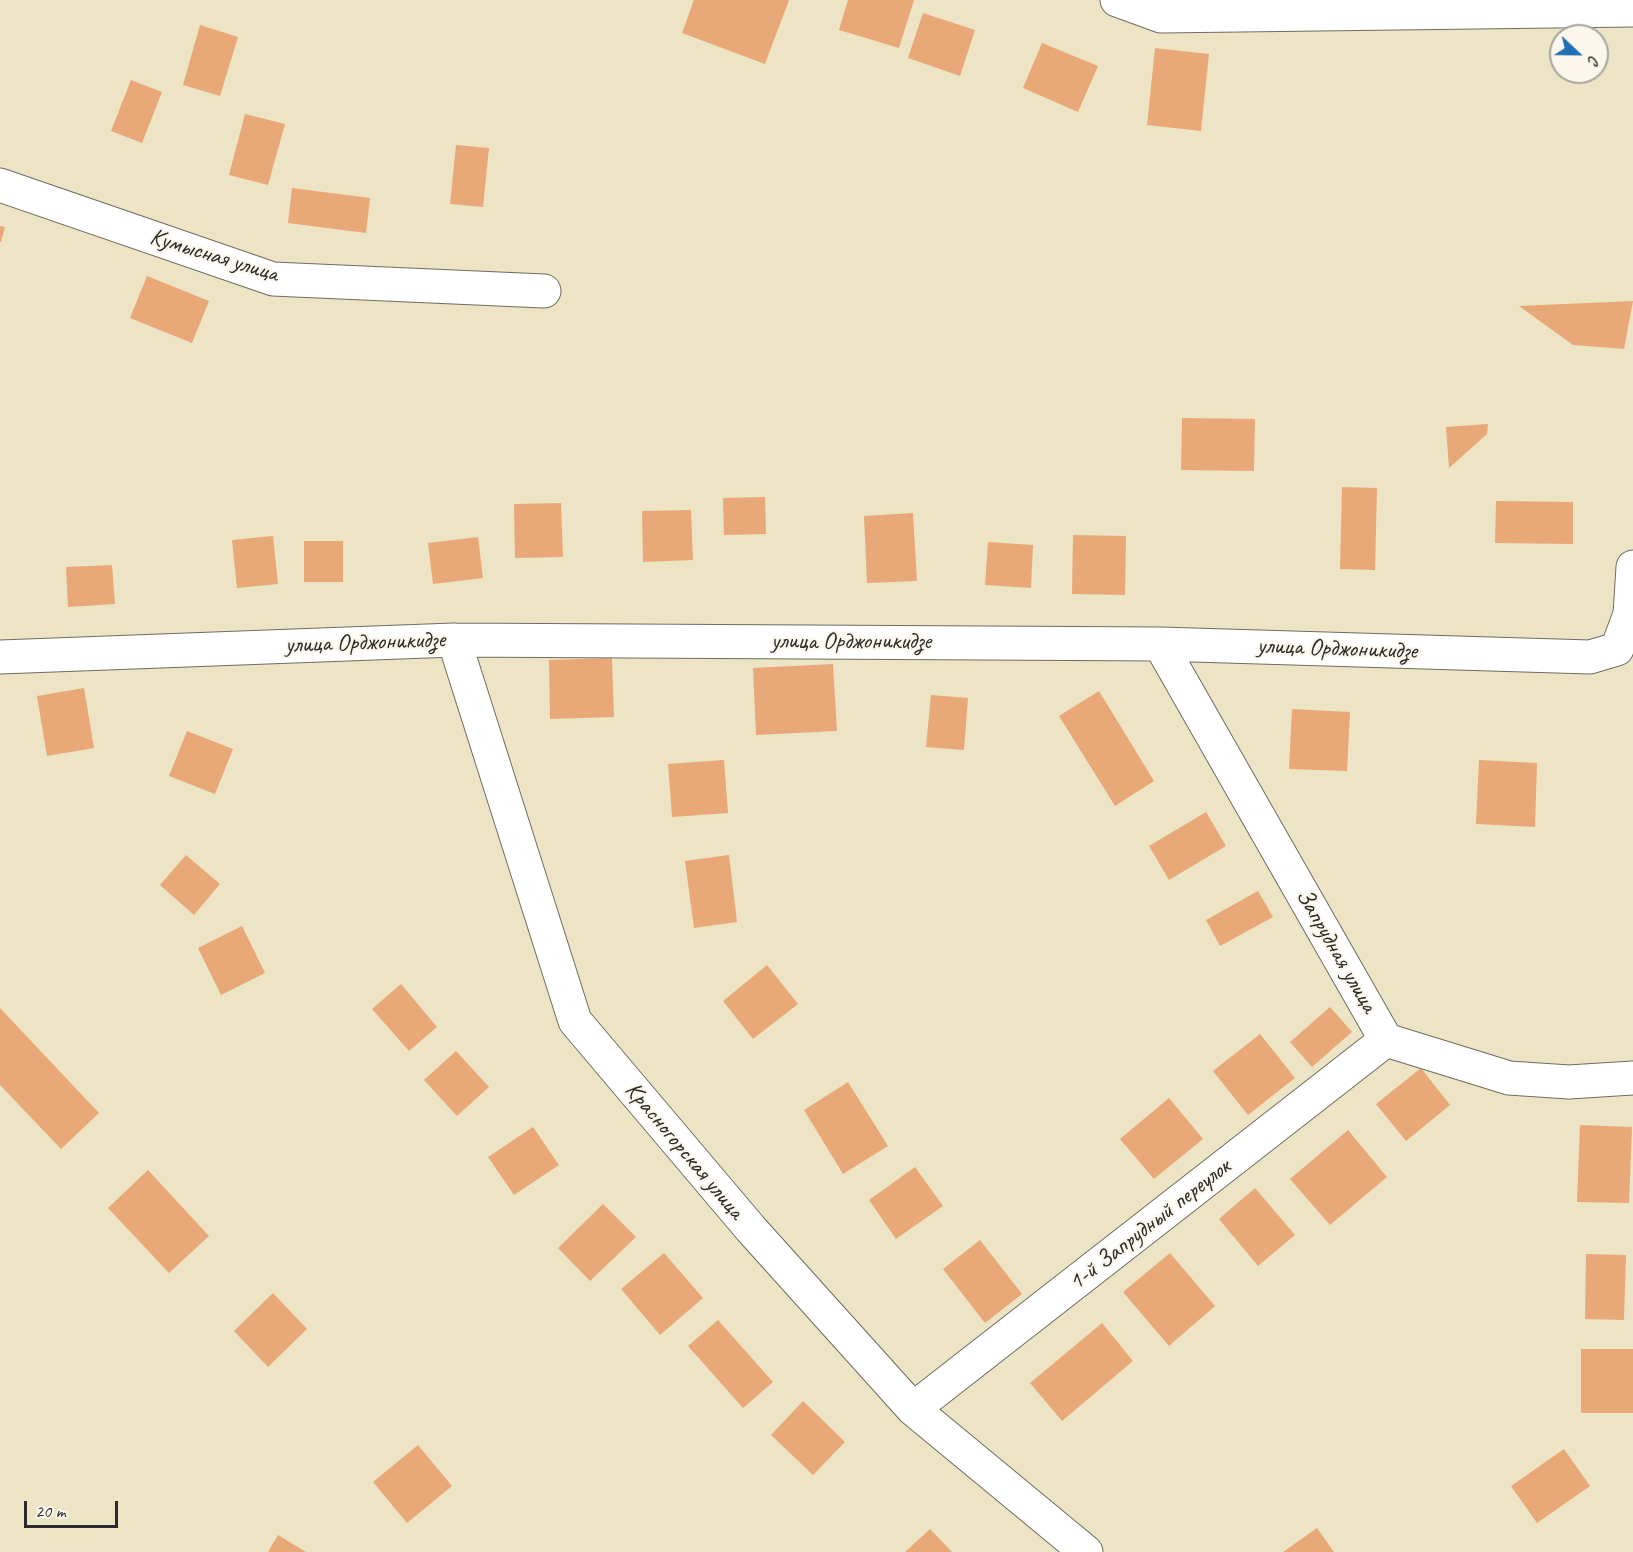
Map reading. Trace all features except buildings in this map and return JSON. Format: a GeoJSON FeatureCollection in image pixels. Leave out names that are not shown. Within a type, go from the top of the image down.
{"type":"FeatureCollection","features":[{"type":"Feature","properties":{"kind":"street"},"geometry":{"type":"LineString","coordinates":[[1117,0],[1161,16],[1633,10]]}},
{"type":"Feature","properties":{"kind":"street","name":"Кумысная улица"},"geometry":{"type":"LineString","coordinates":[[0,185],[273,279],[544,291]]}},
{"type":"Feature","properties":{"kind":"street","name":"улица Орджоникидзе"},"geometry":{"type":"LineString","coordinates":[[0,657],[454,640],[1160,644],[1590,657],[1617,649],[1630,614],[1633,567]]}},
{"type":"Feature","properties":{"kind":"street","name":"Красногорская улица"},"geometry":{"type":"LineString","coordinates":[[454,640],[575,1021],[751,1229],[913,1409],[1086,1552]]}},
{"type":"Feature","properties":{"kind":"street","name":"Запрудная улица"},"geometry":{"type":"LineString","coordinates":[[1160,644],[1386,1040],[1509,1078],[1569,1082],[1633,1078]]}},
{"type":"Feature","properties":{"kind":"street","name":"1-й Запрудный переулок"},"geometry":{"type":"LineString","coordinates":[[913,1409],[1386,1040]]}}]}
